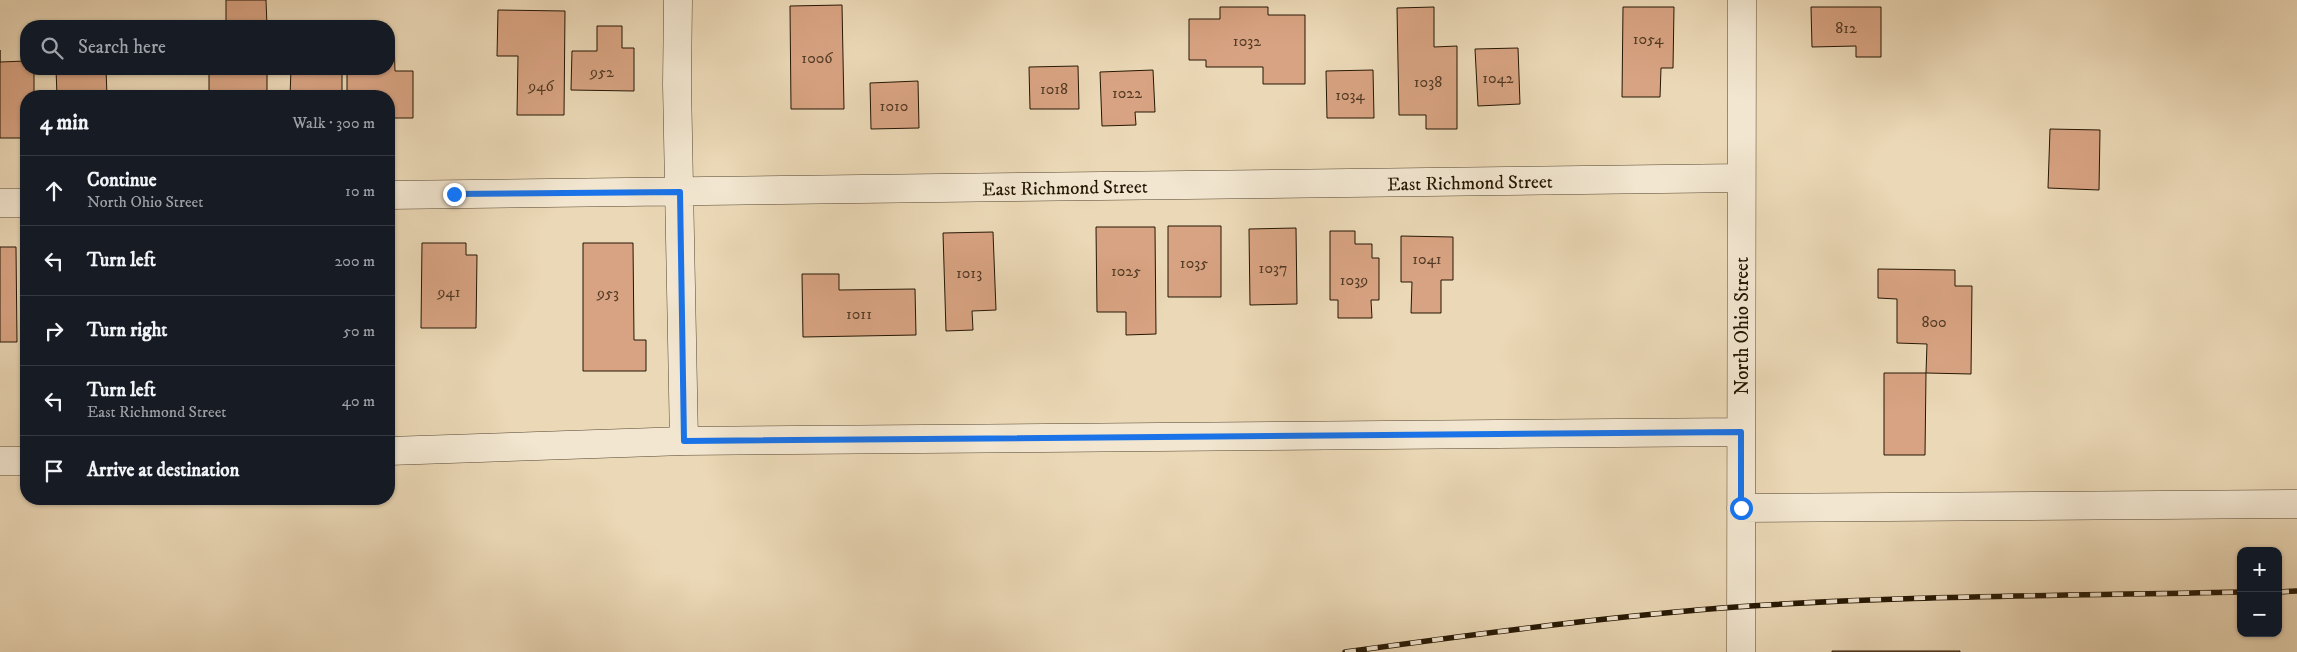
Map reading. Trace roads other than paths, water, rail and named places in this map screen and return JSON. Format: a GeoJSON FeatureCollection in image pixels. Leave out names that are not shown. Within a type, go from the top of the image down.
{"type":"FeatureCollection","features":[{"type":"Feature","properties":{"kind":"street"},"geometry":{"type":"LineString","coordinates":[[678,0],[677,84],[684,441]]}},
{"type":"Feature","properties":{"kind":"street","name":"North Ohio Street"},"geometry":{"type":"LineString","coordinates":[[1741,652],[1742,0]]}},
{"type":"Feature","properties":{"kind":"street","name":"East Richmond Street"},"geometry":{"type":"LineString","coordinates":[[395,195],[1742,178]]}},
{"type":"Feature","properties":{"kind":"street"},"geometry":{"type":"LineString","coordinates":[[0,203],[20,203]]}},
{"type":"Feature","properties":{"kind":"street"},"geometry":{"type":"LineString","coordinates":[[395,451],[684,441],[1741,432]]}},
{"type":"Feature","properties":{"kind":"street"},"geometry":{"type":"LineString","coordinates":[[0,461],[20,461]]}},
{"type":"Feature","properties":{"kind":"street"},"geometry":{"type":"LineString","coordinates":[[1741,508],[2297,504]]}},
{"type":"Feature","properties":{"kind":"railway"},"geometry":{"type":"LineString","coordinates":[[2282,592],[2297,591]]}},
{"type":"Feature","properties":{"kind":"railway"},"geometry":{"type":"LineString","coordinates":[[1345,652],[1580,622],[1722,608],[1916,598],[2237,592]]}}]}
